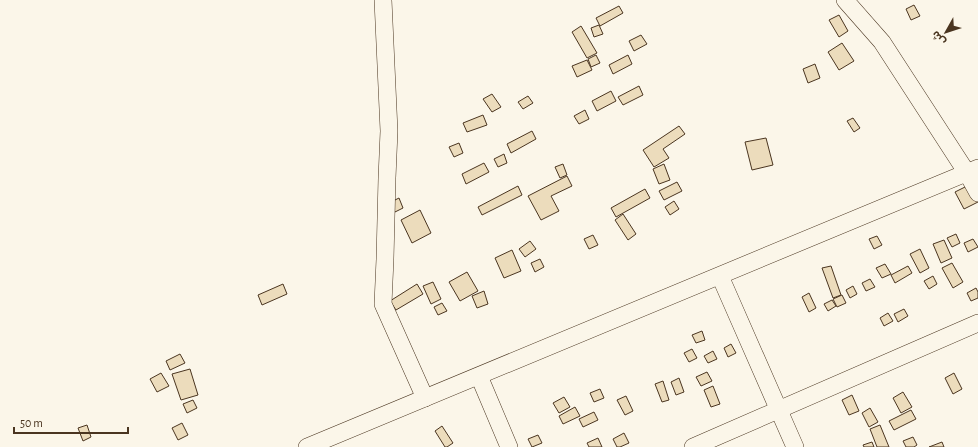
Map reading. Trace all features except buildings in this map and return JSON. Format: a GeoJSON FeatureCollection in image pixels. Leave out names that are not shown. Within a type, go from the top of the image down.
{"type":"FeatureCollection","features":[{"type":"Feature","properties":{"kind":"street"},"geometry":{"type":"LineString","coordinates":[[383,0],[389,131],[383,304],[425,398]]}},
{"type":"Feature","properties":{"kind":"street"},"geometry":{"type":"LineString","coordinates":[[845,0],[882,42],[973,171],[978,193]]}},
{"type":"Feature","properties":{"kind":"street"},"geometry":{"type":"LineString","coordinates":[[307,447],[973,171]]}},
{"type":"Feature","properties":{"kind":"street"},"geometry":{"type":"LineString","coordinates":[[720,276],[795,447]]}},
{"type":"Feature","properties":{"kind":"street"},"geometry":{"type":"LineString","coordinates":[[693,447],[978,323]]}},
{"type":"Feature","properties":{"kind":"street"},"geometry":{"type":"LineString","coordinates":[[479,376],[509,447]]}}]}
